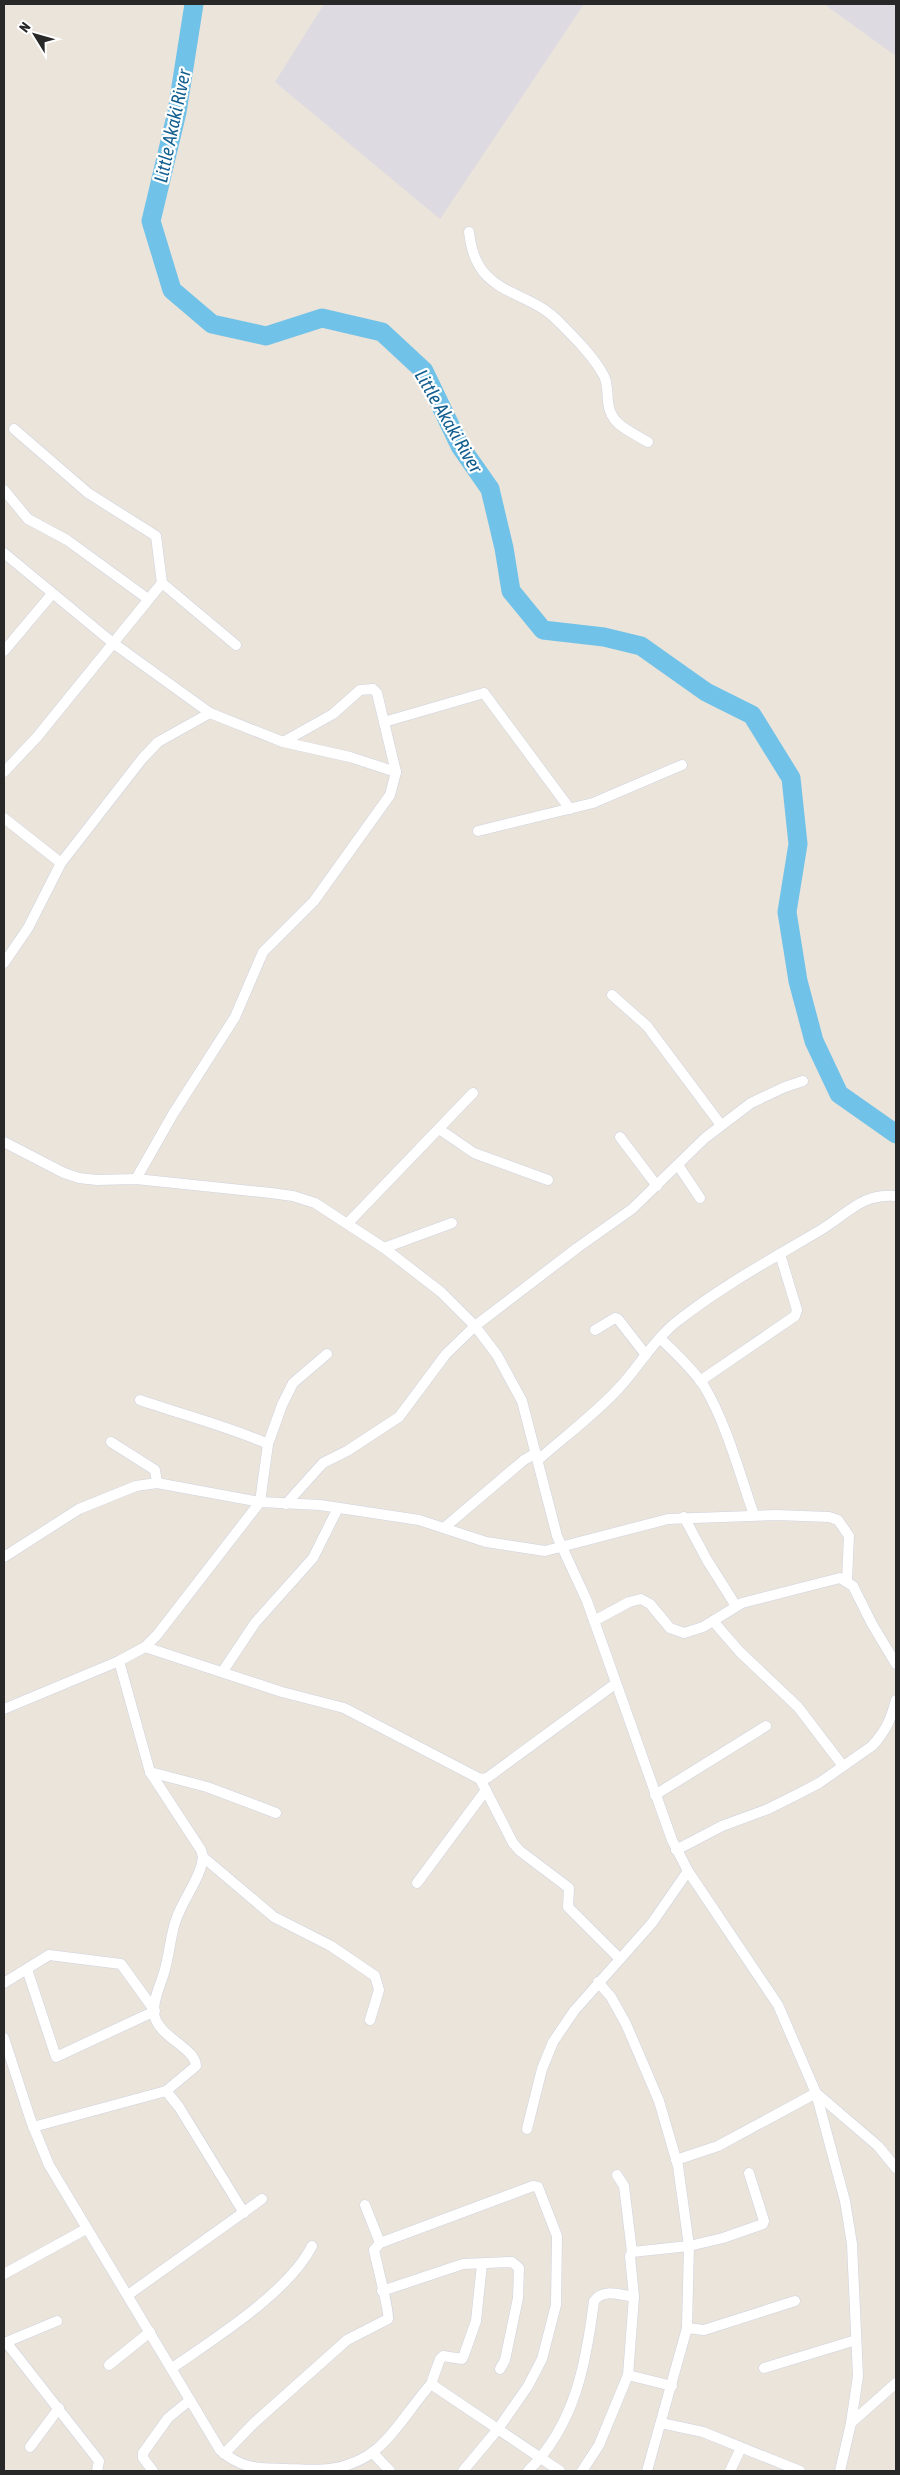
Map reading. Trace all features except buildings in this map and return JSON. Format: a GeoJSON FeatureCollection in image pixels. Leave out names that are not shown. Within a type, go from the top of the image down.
{"type":"FeatureCollection","features":[{"type":"Feature","properties":{"kind":"street"},"geometry":{"type":"LineString","coordinates":[[469,232],[470,248],[477,263],[497,285],[551,313],[560,322],[604,375],[610,415],[618,424],[648,442]]}},
{"type":"Feature","properties":{"kind":"street"},"geometry":{"type":"LineString","coordinates":[[14,429],[88,494],[156,536],[162,583],[236,645]]}},
{"type":"Feature","properties":{"kind":"street"},"geometry":{"type":"LineString","coordinates":[[4,490],[28,519],[67,540],[148,599]]}},
{"type":"Feature","properties":{"kind":"street"},"geometry":{"type":"LineString","coordinates":[[4,553],[113,643],[210,713],[283,742],[350,756],[396,772]]}},
{"type":"Feature","properties":{"kind":"street"},"geometry":{"type":"LineString","coordinates":[[4,772],[37,737],[162,583]]}},
{"type":"Feature","properties":{"kind":"street"},"geometry":{"type":"LineString","coordinates":[[4,651],[52,594]]}},
{"type":"Feature","properties":{"kind":"street"},"geometry":{"type":"LineString","coordinates":[[136,1179],[173,1114],[235,1017],[264,952],[314,901],[390,795],[396,772],[377,693],[372,688],[360,690],[320,722],[283,742]]}},
{"type":"Feature","properties":{"kind":"street"},"geometry":{"type":"LineString","coordinates":[[384,722],[484,693],[570,809]]}},
{"type":"Feature","properties":{"kind":"street"},"geometry":{"type":"LineString","coordinates":[[4,963],[28,928],[62,863],[142,759],[158,742],[210,713]]}},
{"type":"Feature","properties":{"kind":"street"},"geometry":{"type":"LineString","coordinates":[[478,831],[593,803],[682,765]]}},
{"type":"Feature","properties":{"kind":"street"},"geometry":{"type":"LineString","coordinates":[[4,818],[62,863]]}},
{"type":"Feature","properties":{"kind":"street"},"geometry":{"type":"LineString","coordinates":[[612,995],[647,1026],[721,1125]]}},
{"type":"Feature","properties":{"kind":"street"},"geometry":{"type":"LineString","coordinates":[[286,1504],[323,1463],[347,1451],[399,1417],[446,1354],[475,1326],[576,1248],[632,1209],[721,1125],[751,1103],[803,1081]]}},
{"type":"Feature","properties":{"kind":"street"},"geometry":{"type":"LineString","coordinates":[[348,1223],[473,1093]]}},
{"type":"Feature","properties":{"kind":"street"},"geometry":{"type":"LineString","coordinates":[[439,1129],[474,1153],[548,1180]]}},
{"type":"Feature","properties":{"kind":"street"},"geometry":{"type":"LineString","coordinates":[[620,1138],[658,1186]]}},
{"type":"Feature","properties":{"kind":"street"},"geometry":{"type":"LineString","coordinates":[[4,1142],[79,1178],[97,1180],[136,1179],[292,1196],[315,1203],[384,1248],[440,1292],[475,1326],[497,1355],[522,1401],[561,1545],[594,1621],[676,1850],[688,1871],[778,2005],[816,2093],[845,2201],[852,2244],[858,2376],[851,2423],[840,2471]]}},
{"type":"Feature","properties":{"kind":"street"},"geometry":{"type":"LineString","coordinates":[[678,1165],[700,1198]]}},
{"type":"Feature","properties":{"kind":"street"},"geometry":{"type":"LineString","coordinates":[[445,1527],[524,1460],[537,1457],[617,1391],[660,1338],[674,1324],[730,1283],[869,1198],[879,1195],[896,1196]]}},
{"type":"Feature","properties":{"kind":"street"},"geometry":{"type":"LineString","coordinates":[[384,1248],[452,1223]]}},
{"type":"Feature","properties":{"kind":"street"},"geometry":{"type":"LineString","coordinates":[[700,1381],[795,1316],[797,1310],[780,1254]]}},
{"type":"Feature","properties":{"kind":"street"},"geometry":{"type":"LineString","coordinates":[[595,1330],[615,1318],[618,1319],[646,1355]]}},
{"type":"Feature","properties":{"kind":"street"},"geometry":{"type":"LineString","coordinates":[[660,1338],[700,1381],[729,1444],[754,1516]]}},
{"type":"Feature","properties":{"kind":"street"},"geometry":{"type":"LineString","coordinates":[[4,1709],[120,1661],[145,1647],[167,1624],[260,1502],[268,1444],[282,1405],[293,1383],[327,1354]]}},
{"type":"Feature","properties":{"kind":"street"},"geometry":{"type":"LineString","coordinates":[[140,1400],[191,1418],[234,1429],[268,1444]]}},
{"type":"Feature","properties":{"kind":"street"},"geometry":{"type":"LineString","coordinates":[[112,1442],[155,1470],[157,1483]]}},
{"type":"Feature","properties":{"kind":"street"},"geometry":{"type":"LineString","coordinates":[[4,1556],[80,1509],[136,1486],[157,1483],[260,1502],[338,1508],[419,1520],[496,1544],[545,1551],[561,1545],[668,1519],[754,1516],[829,1517],[838,1520],[849,1536],[847,1581]]}},
{"type":"Feature","properties":{"kind":"street"},"geometry":{"type":"LineString","coordinates":[[223,1671],[255,1623],[313,1558],[338,1508]]}},
{"type":"Feature","properties":{"kind":"street"},"geometry":{"type":"LineString","coordinates":[[684,1518],[707,1560],[736,1606]]}},
{"type":"Feature","properties":{"kind":"street"},"geometry":{"type":"LineString","coordinates":[[594,1621],[629,1602],[641,1599],[650,1604],[664,1622],[676,1631],[684,1633],[703,1627],[736,1606],[840,1578],[853,1586],[872,1624],[896,1664]]}},
{"type":"Feature","properties":{"kind":"street"},"geometry":{"type":"LineString","coordinates":[[713,1621],[740,1652],[798,1707],[843,1766]]}},
{"type":"Feature","properties":{"kind":"street"},"geometry":{"type":"LineString","coordinates":[[145,1647],[223,1671],[282,1692],[344,1708],[480,1779],[513,1844],[569,1888],[568,1907],[619,1958]]}},
{"type":"Feature","properties":{"kind":"street"},"geometry":{"type":"LineString","coordinates":[[33,2127],[166,2091],[193,2070],[196,2061],[158,2025],[155,1998],[166,1965],[176,1918],[203,1857],[202,1850],[150,1772],[120,1661]]}},
{"type":"Feature","properties":{"kind":"street"},"geometry":{"type":"LineString","coordinates":[[480,1779],[487,1778],[615,1684]]}},
{"type":"Feature","properties":{"kind":"street"},"geometry":{"type":"LineString","coordinates":[[676,1850],[722,1826],[776,1805],[819,1783],[872,1746],[894,1722],[896,1700]]}},
{"type":"Feature","properties":{"kind":"street"},"geometry":{"type":"LineString","coordinates":[[655,1795],[766,1726]]}},
{"type":"Feature","properties":{"kind":"street"},"geometry":{"type":"LineString","coordinates":[[150,1772],[207,1787],[276,1813]]}},
{"type":"Feature","properties":{"kind":"street"},"geometry":{"type":"LineString","coordinates":[[417,1883],[486,1790]]}},
{"type":"Feature","properties":{"kind":"street"},"geometry":{"type":"LineString","coordinates":[[203,1857],[274,1917],[331,1946],[375,1976],[379,1990],[370,2020]]}},
{"type":"Feature","properties":{"kind":"street"},"geometry":{"type":"LineString","coordinates":[[527,2129],[542,2069],[548,2053],[574,2011],[652,1923],[688,1871]]}},
{"type":"Feature","properties":{"kind":"street"},"geometry":{"type":"LineString","coordinates":[[4,1983],[49,1955],[121,1964],[155,2010]]}},
{"type":"Feature","properties":{"kind":"street"},"geometry":{"type":"LineString","coordinates":[[27,1969],[56,2057],[155,2010]]}},
{"type":"Feature","properties":{"kind":"street"},"geometry":{"type":"LineString","coordinates":[[598,1982],[612,1997],[626,2024],[659,2101],[676,2160],[689,2246],[687,2328],[647,2471]]}},
{"type":"Feature","properties":{"kind":"street"},"geometry":{"type":"LineString","coordinates":[[4,2038],[33,2127],[49,2165],[190,2400],[224,2454],[239,2468],[310,2471],[344,2466],[374,2454],[431,2384],[440,2359],[443,2356],[462,2358],[464,2355],[476,2321],[482,2264]]}},
{"type":"Feature","properties":{"kind":"street"},"geometry":{"type":"LineString","coordinates":[[166,2091],[179,2107],[244,2213]]}},
{"type":"Feature","properties":{"kind":"street"},"geometry":{"type":"LineString","coordinates":[[676,2160],[718,2146],[816,2093]]}},
{"type":"Feature","properties":{"kind":"street"},"geometry":{"type":"LineString","coordinates":[[816,2093],[878,2146],[896,2168]]}},
{"type":"Feature","properties":{"kind":"street"},"geometry":{"type":"LineString","coordinates":[[632,2252],[689,2246],[723,2238],[763,2224],[764,2221],[749,2173]]}},
{"type":"Feature","properties":{"kind":"street"},"geometry":{"type":"LineString","coordinates":[[582,2471],[599,2445],[628,2375],[634,2297],[630,2256],[632,2252],[624,2186],[617,2175]]}},
{"type":"Feature","properties":{"kind":"street"},"geometry":{"type":"LineString","coordinates":[[224,2454],[254,2423],[347,2340],[386,2322],[389,2312],[382,2291],[374,2250],[380,2242],[534,2186],[538,2187],[557,2236],[556,2305],[542,2360],[528,2386],[498,2429],[463,2471]]}},
{"type":"Feature","properties":{"kind":"street"},"geometry":{"type":"LineString","coordinates":[[128,2295],[262,2200]]}},
{"type":"Feature","properties":{"kind":"street"},"geometry":{"type":"LineString","coordinates":[[365,2205],[380,2242]]}},
{"type":"Feature","properties":{"kind":"street"},"geometry":{"type":"LineString","coordinates":[[4,2274],[86,2229]]}},
{"type":"Feature","properties":{"kind":"street"},"geometry":{"type":"LineString","coordinates":[[172,2368],[240,2320],[283,2284],[312,2246]]}},
{"type":"Feature","properties":{"kind":"street"},"geometry":{"type":"LineString","coordinates":[[382,2291],[463,2264],[512,2262],[519,2268],[518,2298],[505,2360],[500,2369]]}},
{"type":"Feature","properties":{"kind":"street"},"geometry":{"type":"LineString","coordinates":[[528,2471],[541,2458],[559,2433],[575,2399],[589,2338],[594,2301],[603,2293],[634,2297]]}},
{"type":"Feature","properties":{"kind":"street"},"geometry":{"type":"LineString","coordinates":[[687,2328],[704,2330],[795,2301]]}},
{"type":"Feature","properties":{"kind":"street"},"geometry":{"type":"LineString","coordinates":[[58,2321],[5,2342],[100,2461],[97,2471]]}},
{"type":"Feature","properties":{"kind":"street"},"geometry":{"type":"LineString","coordinates":[[109,2365],[150,2332]]}},
{"type":"Feature","properties":{"kind":"street"},"geometry":{"type":"LineString","coordinates":[[764,2368],[856,2340]]}},
{"type":"Feature","properties":{"kind":"street"},"geometry":{"type":"LineString","coordinates":[[628,2375],[672,2386]]}},
{"type":"Feature","properties":{"kind":"street"},"geometry":{"type":"LineString","coordinates":[[851,2423],[896,2383]]}},
{"type":"Feature","properties":{"kind":"street"},"geometry":{"type":"LineString","coordinates":[[431,2384],[560,2471]]}},
{"type":"Feature","properties":{"kind":"street"},"geometry":{"type":"LineString","coordinates":[[153,2471],[143,2458],[143,2453],[168,2418],[190,2400]]}},
{"type":"Feature","properties":{"kind":"street"},"geometry":{"type":"LineString","coordinates":[[30,2447],[59,2408]]}},
{"type":"Feature","properties":{"kind":"street"},"geometry":{"type":"LineString","coordinates":[[661,2424],[703,2432],[799,2471]]}},
{"type":"Feature","properties":{"kind":"street"},"geometry":{"type":"LineString","coordinates":[[730,2471],[741,2448]]}},
{"type":"Feature","properties":{"kind":"street"},"geometry":{"type":"LineString","coordinates":[[374,2454],[390,2471]]}},
{"type":"Feature","properties":{"kind":"shaded area"},"geometry":{"type":"Polygon","coordinates":[[[324,4],[584,4],[440,219],[275,82],[324,4]]]}},
{"type":"Feature","properties":{"kind":"shaded area"},"geometry":{"type":"Polygon","coordinates":[[[824,4],[896,4],[896,56],[824,4]]]}},
{"type":"Feature","properties":{"kind":"waterway","name":"Little Akaki River"},"geometry":{"type":"LineString","coordinates":[[194,4],[177,112],[151,221],[172,290],[212,324],[266,336],[322,318],[382,332],[424,371],[460,446],[490,489],[504,548],[511,591],[543,630],[604,637],[641,646],[706,692],[752,715],[791,778],[798,844],[787,912],[798,981],[814,1041],[839,1094],[896,1134]]}}]}
